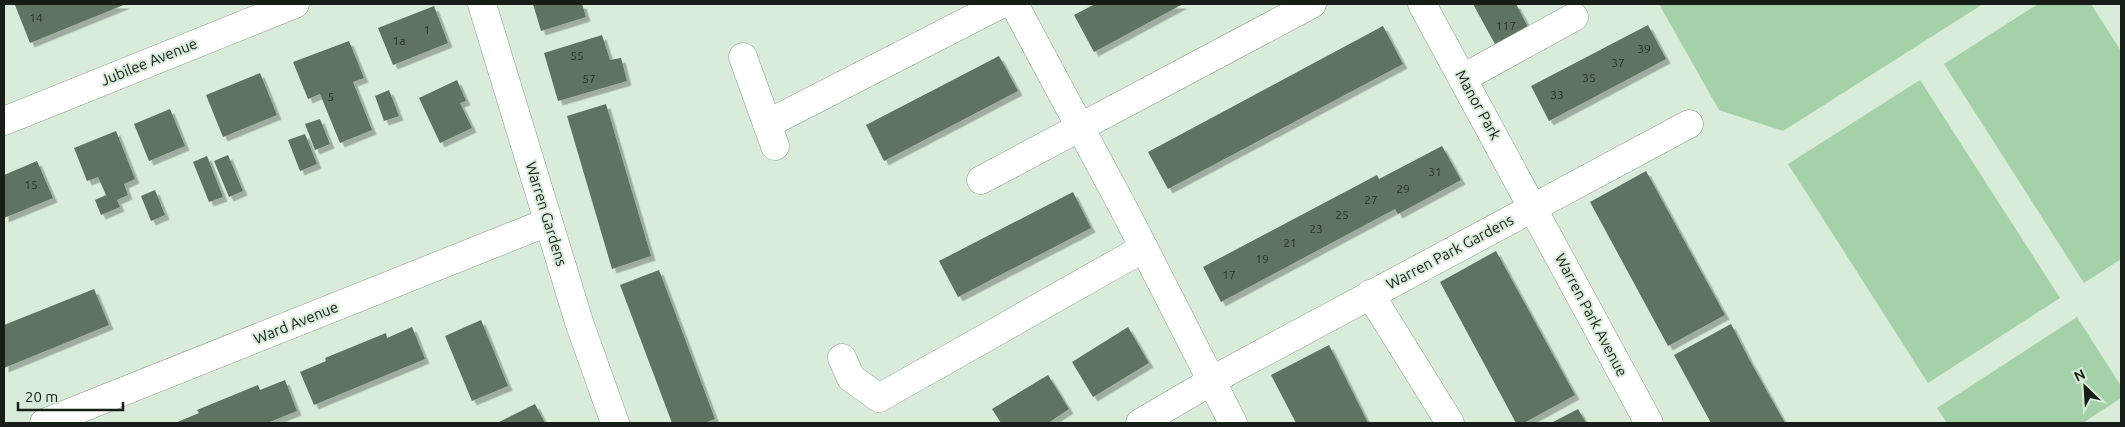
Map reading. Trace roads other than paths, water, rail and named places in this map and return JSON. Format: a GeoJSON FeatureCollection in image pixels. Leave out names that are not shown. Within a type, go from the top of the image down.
{"type":"FeatureCollection","features":[{"type":"Feature","properties":{"kind":"street","name":"Jubilee Avenue"},"geometry":{"type":"LineString","coordinates":[[4,120],[295,4]]}},
{"type":"Feature","properties":{"kind":"street","name":"Warren Gardens"},"geometry":{"type":"LineString","coordinates":[[482,4],[497,46],[579,322],[615,423]]}},
{"type":"Feature","properties":{"kind":"street"},"geometry":{"type":"LineString","coordinates":[[743,57],[771,135],[1001,4]]}},
{"type":"Feature","properties":{"kind":"street"},"geometry":{"type":"LineString","coordinates":[[1014,4],[1144,248],[1234,423]]}},
{"type":"Feature","properties":{"kind":"street"},"geometry":{"type":"LineString","coordinates":[[981,180],[1312,4]]}},
{"type":"Feature","properties":{"kind":"street","name":"Manor Park"},"geometry":{"type":"LineString","coordinates":[[1422,4],[1534,207]]}},
{"type":"Feature","properties":{"kind":"street"},"geometry":{"type":"LineString","coordinates":[[1463,78],[1574,17]]}},
{"type":"Feature","properties":{"kind":"street","name":"Warren Park Gardens"},"geometry":{"type":"LineString","coordinates":[[1140,423],[1370,294],[1689,124]]}},
{"type":"Feature","properties":{"kind":"street","name":"Warren Park Avenue"},"geometry":{"type":"LineString","coordinates":[[1534,207],[1649,423]]}},
{"type":"Feature","properties":{"kind":"street","name":"Ward Avenue"},"geometry":{"type":"LineString","coordinates":[[44,423],[548,222]]}},
{"type":"Feature","properties":{"kind":"street"},"geometry":{"type":"LineString","coordinates":[[842,358],[851,378],[879,398],[1144,248]]}},
{"type":"Feature","properties":{"kind":"street"},"geometry":{"type":"LineString","coordinates":[[1370,294],[1450,423]]}}]}
